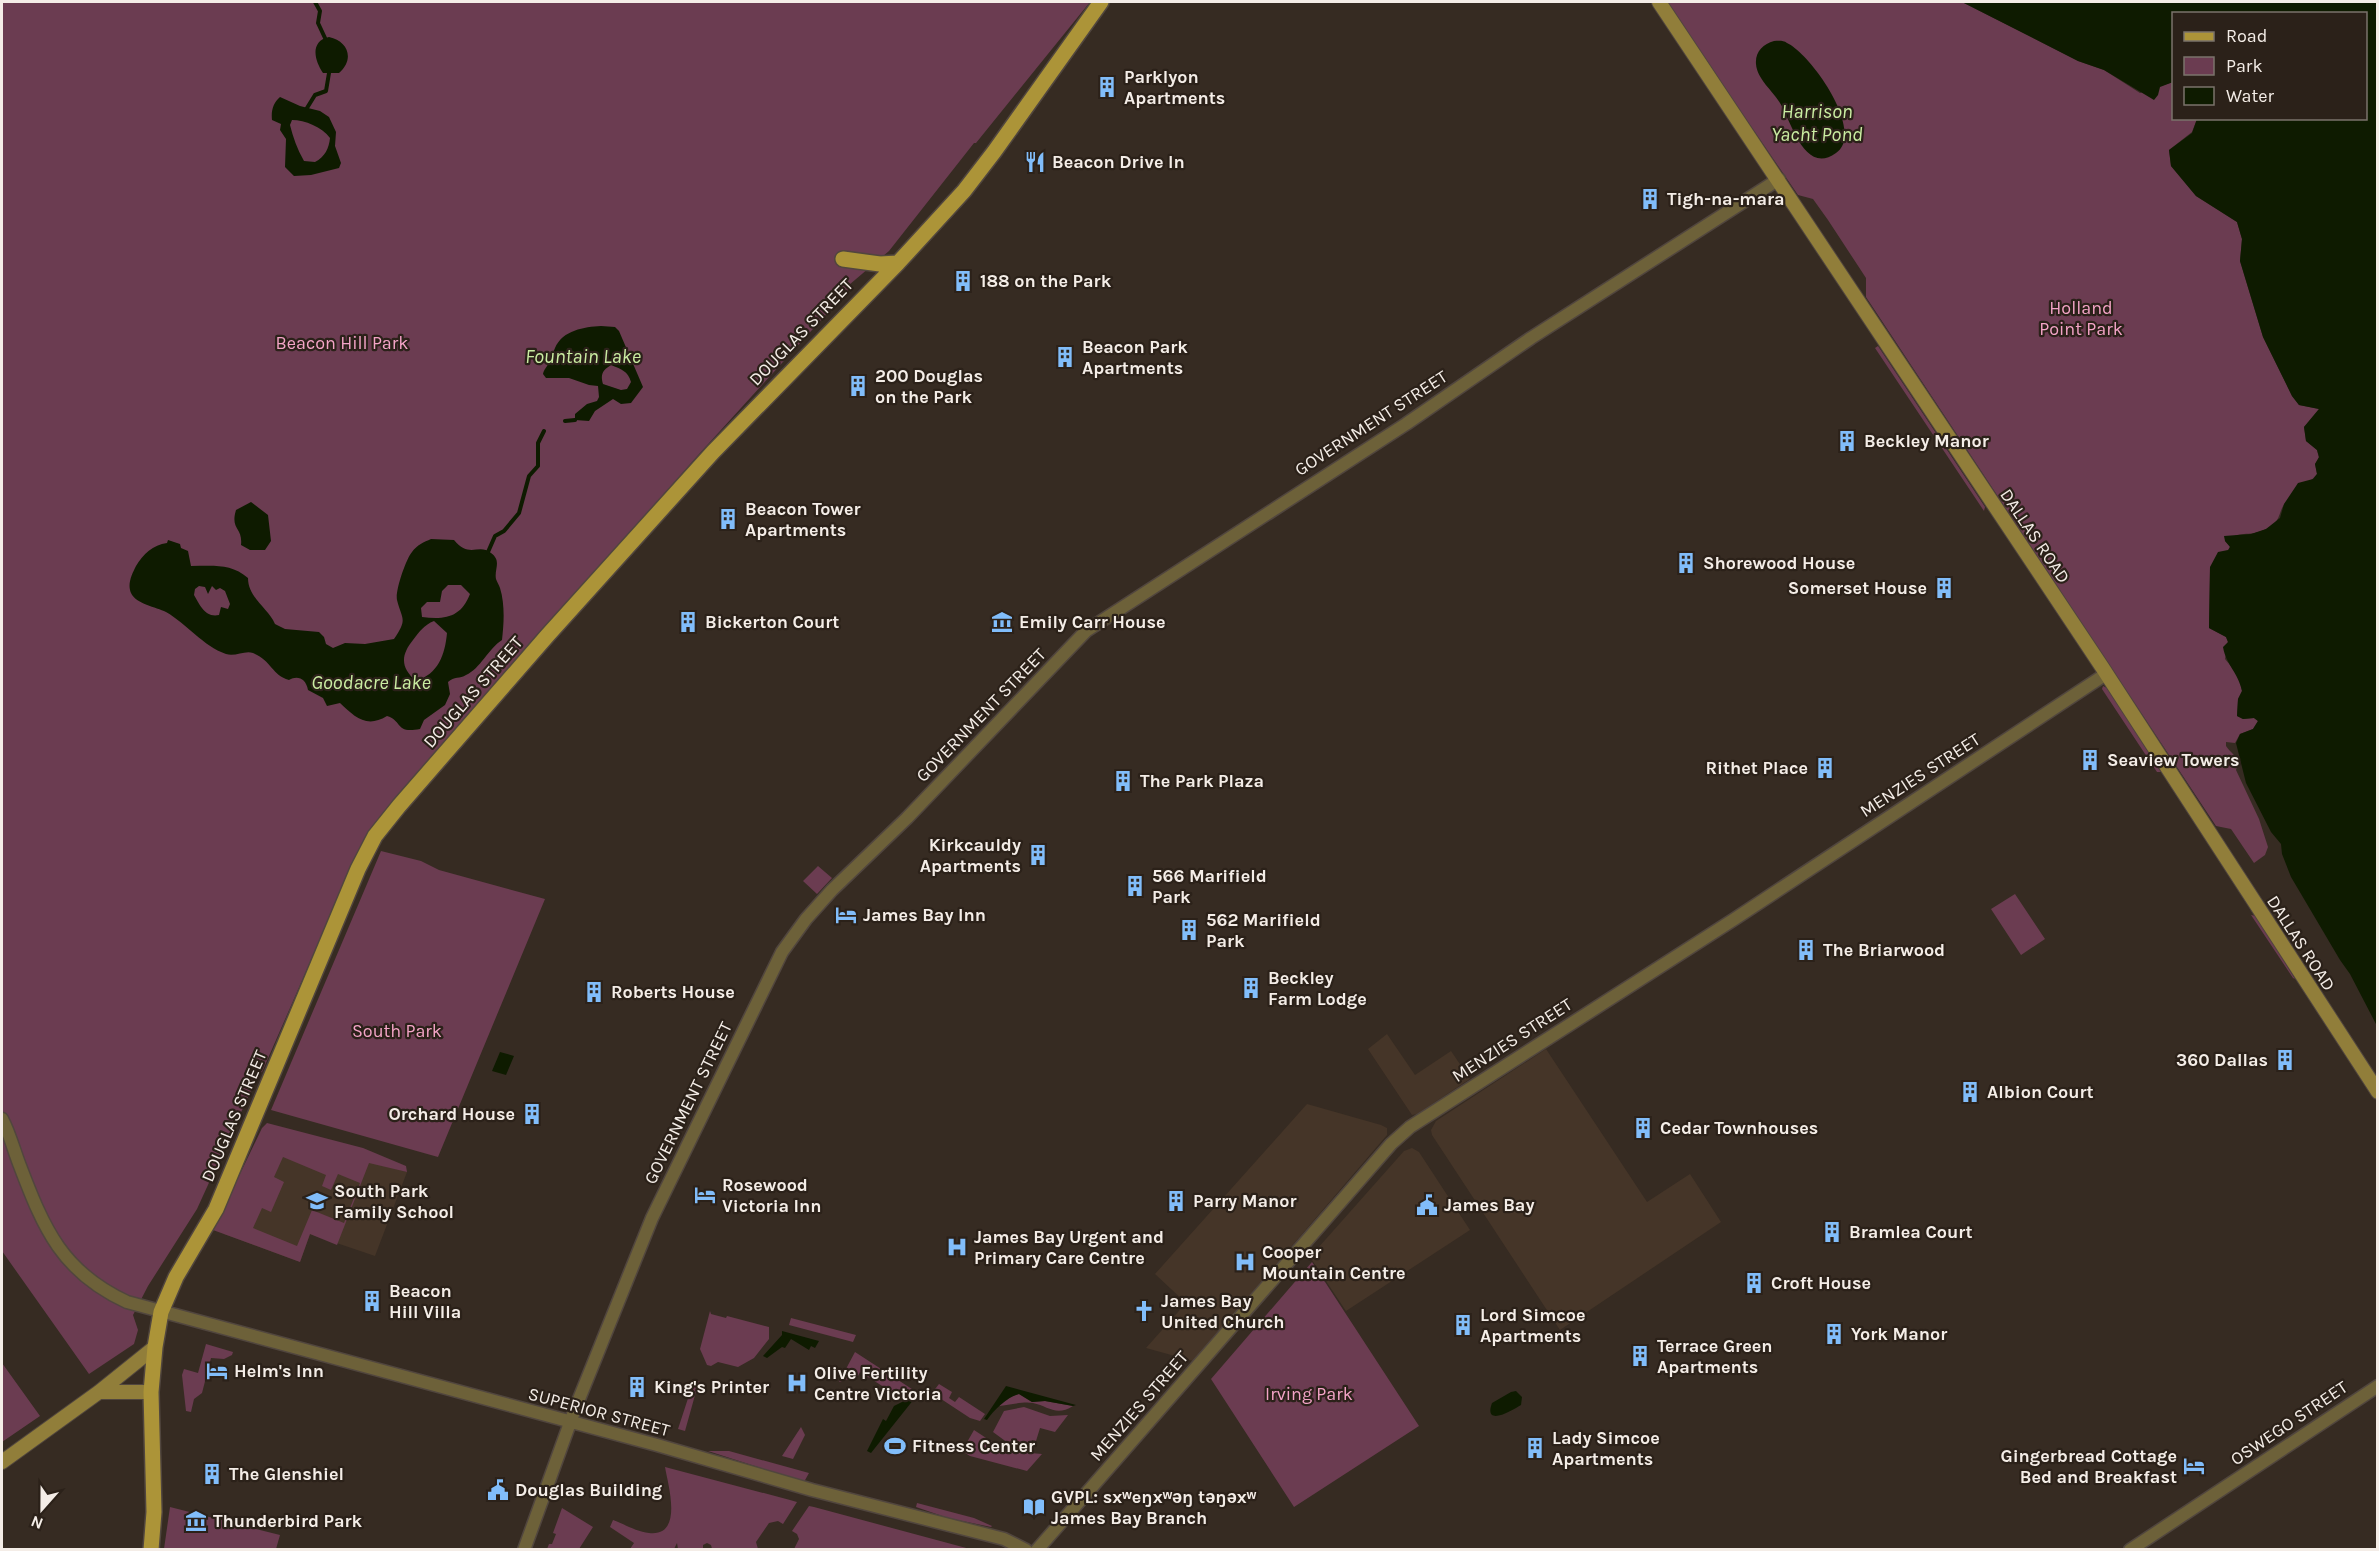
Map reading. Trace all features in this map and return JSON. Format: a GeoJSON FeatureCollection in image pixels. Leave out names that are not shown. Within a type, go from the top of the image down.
{"type":"FeatureCollection","features":[{"type":"Feature","properties":{"kind":"main road","name":"DOUGLAS STREET"},"geometry":{"type":"LineString","coordinates":[[151,1550],[154,1512],[151,1392],[161,1312],[177,1277],[216,1209],[358,869],[375,836],[547,636],[713,452],[858,301],[898,263],[964,192],[1101,2]]}},
{"type":"Feature","properties":{"kind":"main road","name":"DALLAS ROAD"},"geometry":{"type":"LineString","coordinates":[[1659,2],[1779,179],[1863,310],[2106,674],[2378,1092]]}},
{"type":"Feature","properties":{"kind":"main road"},"geometry":{"type":"LineString","coordinates":[[843,259],[880,264],[898,263]]}},
{"type":"Feature","properties":{"kind":"main road"},"geometry":{"type":"LineString","coordinates":[[2,1462],[99,1392],[155,1347]]}},
{"type":"Feature","properties":{"kind":"main road"},"geometry":{"type":"LineString","coordinates":[[99,1392],[151,1392]]}},
{"type":"Feature","properties":{"kind":"street","name":"GOVERNMENT STREET"},"geometry":{"type":"LineString","coordinates":[[524,1550],[570,1423],[652,1218],[777,962],[806,919],[832,890],[907,818],[1086,631],[1406,424],[1531,338],[1779,179]]}},
{"type":"Feature","properties":{"kind":"street","name":"MENZIES STREET"},"geometry":{"type":"LineString","coordinates":[[1037,1550],[1383,1152],[1402,1134],[1733,920],[2106,674]]}},
{"type":"Feature","properties":{"kind":"street","name":"SUPERIOR STREET"},"geometry":{"type":"LineString","coordinates":[[2,1119],[37,1211],[48,1233],[62,1252],[93,1284],[141,1308],[812,1490],[1004,1539],[1026,1550]]}},
{"type":"Feature","properties":{"kind":"street","name":"OSWEGO STREET"},"geometry":{"type":"LineString","coordinates":[[2130,1550],[2378,1386]]}},
{"type":"Feature","properties":{"kind":"shaded area"},"geometry":{"type":"Polygon","coordinates":[[[1387,1034],[1415,1075],[1451,1051],[1470,1079],[1412,1115],[1368,1049],[1387,1034]]]}},
{"type":"Feature","properties":{"kind":"shaded area"},"geometry":{"type":"Polygon","coordinates":[[[1546,1049],[1647,1202],[1690,1174],[1721,1222],[1560,1330],[1432,1135],[1431,1130],[1436,1121],[1546,1049]]]}},
{"type":"Feature","properties":{"kind":"shaded area"},"geometry":{"type":"Polygon","coordinates":[[[1307,1104],[1381,1125],[1387,1128],[1387,1135],[1198,1358],[1193,1361],[1146,1348],[1186,1303],[1155,1274],[1307,1104]]]}},
{"type":"Feature","properties":{"kind":"shaded area","name":"South Park Family School"},"geometry":{"type":"Polygon","coordinates":[[[264,1133],[407,1172],[375,1256],[310,1234],[300,1262],[224,1234],[264,1133]]]}},
{"type":"Feature","properties":{"kind":"shaded area"},"geometry":{"type":"Polygon","coordinates":[[[1412,1148],[1419,1152],[1470,1230],[1346,1311],[1310,1257],[1404,1151],[1412,1148]]]}},
{"type":"Feature","properties":{"kind":"green space","name":"Beacon Hill Park"},"geometry":{"type":"Polygon","coordinates":[[[2,2],[1090,2],[889,251],[849,285],[852,286],[700,453],[441,746],[364,839],[262,1072],[259,1073],[197,1209],[148,1286],[133,1315],[138,1330],[134,1344],[89,1374],[2,1251],[2,2]]]}},
{"type":"Feature","properties":{"kind":"green space","name":"Holland Point Park"},"geometry":{"type":"Polygon","coordinates":[[[1666,2],[1962,2],[2078,61],[2104,70],[2140,93],[2172,82],[2172,120],[2197,120],[2192,132],[2169,150],[2171,166],[2196,196],[2237,222],[2242,239],[2240,261],[2263,337],[2292,396],[2299,405],[2319,409],[2304,427],[2306,441],[2317,450],[2319,458],[2315,464],[2317,474],[2286,502],[2277,520],[2270,527],[2258,532],[2235,536],[2225,541],[2230,546],[2229,550],[2210,568],[2209,628],[2226,637],[2228,642],[2225,659],[2239,676],[2242,691],[2238,699],[2237,716],[2243,719],[2254,718],[2258,721],[2253,729],[2240,734],[2235,743],[2226,742],[2226,746],[2238,762],[2236,770],[2259,819],[2268,847],[2265,855],[2254,863],[2231,829],[2216,826],[1866,297],[1866,278],[1828,220],[1813,199],[1798,195],[1666,2]]]}},
{"type":"Feature","properties":{"kind":"green space"},"geometry":{"type":"Polygon","coordinates":[[[1878,346],[1985,507],[1984,511],[1875,348],[1878,346]]]}},
{"type":"Feature","properties":{"kind":"green space"},"geometry":{"type":"Polygon","coordinates":[[[2103,686],[2107,688],[2161,772],[2157,772],[2102,689],[2103,686]]]}},
{"type":"Feature","properties":{"kind":"green space","name":"South Park"},"geometry":{"type":"Polygon","coordinates":[[[381,851],[421,861],[439,870],[545,899],[438,1157],[271,1110],[381,851]]]}},
{"type":"Feature","properties":{"kind":"green space"},"geometry":{"type":"Polygon","coordinates":[[[818,866],[832,878],[817,894],[803,881],[818,866]]]}},
{"type":"Feature","properties":{"kind":"green space"},"geometry":{"type":"Polygon","coordinates":[[[2015,894],[2045,939],[2021,955],[1991,909],[2015,894]]]}},
{"type":"Feature","properties":{"kind":"green space"},"geometry":{"type":"Polygon","coordinates":[[[2251,915],[2256,916],[2295,979],[2293,978],[2251,915]]]}},
{"type":"Feature","properties":{"kind":"green space"},"geometry":{"type":"Polygon","coordinates":[[[267,1123],[363,1148],[406,1166],[407,1172],[369,1163],[337,1245],[310,1234],[300,1262],[213,1230],[262,1128],[267,1123]],[[283,1157],[274,1177],[284,1182],[271,1212],[262,1208],[253,1228],[297,1246],[312,1210],[344,1223],[360,1183],[338,1174],[331,1190],[322,1186],[326,1175],[283,1157]]]}},
{"type":"Feature","properties":{"kind":"green space","name":"Irving Park"},"geometry":{"type":"Polygon","coordinates":[[[1312,1262],[1419,1426],[1294,1507],[1211,1379],[1312,1262]]]}},
{"type":"Feature","properties":{"kind":"green space"},"geometry":{"type":"Polygon","coordinates":[[[710,1311],[711,1314],[769,1327],[769,1339],[754,1358],[738,1367],[718,1362],[711,1366],[707,1365],[700,1349],[710,1311]]]}},
{"type":"Feature","properties":{"kind":"green space"},"geometry":{"type":"Polygon","coordinates":[[[791,1318],[856,1335],[853,1342],[789,1325],[791,1318]]]}},
{"type":"Feature","properties":{"kind":"green space"},"geometry":{"type":"Polygon","coordinates":[[[206,1344],[233,1352],[224,1359],[211,1358],[202,1393],[194,1399],[191,1412],[186,1411],[182,1375],[184,1369],[198,1373],[206,1344]]]}},
{"type":"Feature","properties":{"kind":"green space"},"geometry":{"type":"Polygon","coordinates":[[[855,1352],[918,1393],[895,1394],[860,1372],[858,1376],[839,1382],[855,1352]]]}},
{"type":"Feature","properties":{"kind":"green space"},"geometry":{"type":"Polygon","coordinates":[[[2,1363],[40,1416],[2,1442],[2,1363]]]}},
{"type":"Feature","properties":{"kind":"green space"},"geometry":{"type":"Polygon","coordinates":[[[694,1380],[706,1384],[704,1390],[697,1388],[685,1431],[678,1429],[694,1380]]]}},
{"type":"Feature","properties":{"kind":"green space"},"geometry":{"type":"Polygon","coordinates":[[[939,1384],[952,1392],[949,1398],[955,1402],[959,1397],[985,1414],[980,1421],[970,1418],[932,1393],[939,1384]]]}},
{"type":"Feature","properties":{"kind":"green space"},"geometry":{"type":"Polygon","coordinates":[[[1019,1394],[1032,1402],[1045,1401],[1073,1406],[1057,1411],[1029,1403],[999,1406],[1012,1396],[1019,1394]]]}},
{"type":"Feature","properties":{"kind":"green space"},"geometry":{"type":"Polygon","coordinates":[[[1024,1407],[1050,1416],[1068,1415],[1055,1432],[1040,1428],[1036,1441],[1032,1440],[1030,1445],[1008,1443],[993,1432],[1004,1411],[1024,1407]]]}},
{"type":"Feature","properties":{"kind":"green space"},"geometry":{"type":"Polygon","coordinates":[[[801,1427],[805,1435],[793,1459],[782,1456],[801,1427]]]}},
{"type":"Feature","properties":{"kind":"green space"},"geometry":{"type":"Polygon","coordinates":[[[974,1430],[1006,1451],[1042,1454],[1027,1471],[970,1456],[962,1451],[974,1430]]]}},
{"type":"Feature","properties":{"kind":"green space"},"geometry":{"type":"Polygon","coordinates":[[[708,1451],[729,1451],[809,1473],[804,1482],[708,1451]]]}},
{"type":"Feature","properties":{"kind":"green space"},"geometry":{"type":"Polygon","coordinates":[[[665,1467],[797,1502],[783,1524],[778,1521],[769,1523],[756,1542],[758,1549],[712,1549],[707,1543],[703,1545],[703,1549],[678,1549],[677,1543],[674,1549],[630,1549],[634,1543],[610,1527],[613,1520],[635,1530],[649,1533],[660,1532],[667,1527],[671,1508],[665,1467]]]}},
{"type":"Feature","properties":{"kind":"green space"},"geometry":{"type":"Polygon","coordinates":[[[917,1503],[974,1518],[992,1526],[948,1518],[916,1507],[917,1503]]]}},
{"type":"Feature","properties":{"kind":"green space"},"geometry":{"type":"Polygon","coordinates":[[[809,1506],[970,1549],[794,1549],[799,1539],[792,1531],[809,1506]]]}},
{"type":"Feature","properties":{"kind":"green space","name":"Thunderbird Park"},"geometry":{"type":"Polygon","coordinates":[[[170,1507],[280,1535],[276,1549],[164,1549],[170,1507]]]}},
{"type":"Feature","properties":{"kind":"green space"},"geometry":{"type":"Polygon","coordinates":[[[562,1508],[593,1527],[579,1549],[547,1549],[556,1534],[553,1533],[562,1508]]]}},
{"type":"Feature","properties":{"kind":"water"},"geometry":{"type":"Polygon","coordinates":[[[1962,2],[2377,2],[2377,1026],[2350,974],[2291,877],[2282,854],[2281,844],[2271,832],[2246,783],[2236,743],[2240,734],[2253,729],[2258,721],[2254,718],[2243,719],[2237,716],[2238,699],[2242,691],[2223,647],[2228,642],[2226,637],[2209,628],[2210,567],[2218,552],[2228,550],[2230,547],[2224,536],[2251,534],[2266,529],[2280,518],[2284,504],[2298,483],[2313,479],[2317,474],[2315,464],[2319,457],[2317,450],[2306,441],[2304,427],[2319,409],[2299,405],[2292,396],[2263,337],[2240,261],[2242,239],[2237,222],[2196,196],[2171,166],[2169,150],[2192,133],[2197,120],[2367,120],[2367,12],[2172,12],[2172,82],[2160,87],[2154,100],[2104,70],[2078,61],[1962,2]]]}},
{"type":"Feature","properties":{"kind":"water"},"geometry":{"type":"Polygon","coordinates":[[[329,37],[341,42],[347,51],[347,62],[339,73],[323,73],[317,62],[316,47],[319,42],[329,37]]]}},
{"type":"Feature","properties":{"kind":"water","name":"Harrison Yacht Pond"},"geometry":{"type":"Polygon","coordinates":[[[1774,41],[1784,41],[1797,50],[1821,77],[1832,94],[1844,128],[1843,143],[1836,153],[1825,158],[1815,157],[1807,152],[1780,103],[1759,75],[1756,64],[1758,52],[1763,46],[1774,41]]]}},
{"type":"Feature","properties":{"kind":"water"},"geometry":{"type":"Polygon","coordinates":[[[280,97],[300,106],[320,111],[329,117],[336,132],[335,146],[341,163],[339,168],[311,175],[294,176],[285,167],[286,139],[280,130],[281,124],[272,120],[273,107],[280,97]],[[292,120],[290,125],[297,148],[304,161],[315,162],[326,152],[330,138],[318,127],[292,120]]]}},
{"type":"Feature","properties":{"kind":"water","name":"Fountain Lake"},"geometry":{"type":"Polygon","coordinates":[[[601,326],[615,327],[619,331],[643,387],[631,403],[621,404],[613,399],[595,411],[589,421],[575,420],[575,414],[587,404],[597,401],[598,386],[569,378],[546,378],[543,374],[555,348],[563,337],[581,329],[601,326]],[[611,365],[602,375],[603,384],[621,390],[627,389],[631,382],[628,375],[611,365]]]}},
{"type":"Feature","properties":{"kind":"water"},"geometry":{"type":"Polygon","coordinates":[[[251,502],[268,515],[271,541],[265,550],[250,550],[241,545],[240,535],[235,525],[236,510],[251,502]]]}},
{"type":"Feature","properties":{"kind":"water","name":"Goodacre Lake"},"geometry":{"type":"Polygon","coordinates":[[[431,539],[454,540],[464,549],[487,550],[494,556],[497,562],[496,579],[503,600],[504,620],[502,640],[471,672],[448,682],[450,694],[445,705],[424,720],[420,729],[407,730],[387,716],[380,720],[367,721],[350,712],[340,703],[327,706],[323,698],[308,690],[301,679],[283,678],[264,659],[253,653],[229,655],[218,650],[166,612],[137,600],[130,590],[132,576],[142,558],[153,548],[167,543],[168,540],[180,544],[181,548],[188,551],[191,566],[214,566],[242,573],[248,578],[251,591],[275,624],[285,629],[319,632],[326,644],[333,648],[345,643],[365,644],[394,639],[403,619],[397,596],[407,561],[418,546],[431,539]],[[448,585],[442,591],[440,602],[427,602],[421,608],[422,617],[438,618],[452,615],[462,608],[470,594],[461,585],[448,585]],[[199,586],[195,589],[194,595],[207,613],[219,615],[221,607],[228,609],[230,604],[225,591],[220,588],[216,590],[212,586],[208,594],[205,587],[199,586]],[[434,621],[422,629],[409,645],[404,656],[407,671],[416,681],[435,669],[444,649],[447,633],[434,621]]]}},
{"type":"Feature","properties":{"kind":"water"},"geometry":{"type":"Polygon","coordinates":[[[500,1052],[514,1056],[506,1075],[492,1071],[500,1052]]]}},
{"type":"Feature","properties":{"kind":"water"},"geometry":{"type":"Polygon","coordinates":[[[782,1331],[819,1341],[815,1348],[811,1346],[809,1350],[791,1339],[785,1348],[782,1347],[767,1358],[763,1356],[782,1335],[782,1331]]]}},
{"type":"Feature","properties":{"kind":"water"},"geometry":{"type":"Polygon","coordinates":[[[1006,1386],[1076,1405],[1045,1401],[1032,1402],[1019,1394],[1001,1404],[987,1420],[984,1419],[1006,1386]]]}},
{"type":"Feature","properties":{"kind":"water"},"geometry":{"type":"Polygon","coordinates":[[[1516,1391],[1522,1397],[1521,1405],[1500,1415],[1492,1415],[1490,1410],[1492,1403],[1516,1391]]]}},
{"type":"Feature","properties":{"kind":"water"},"geometry":{"type":"Polygon","coordinates":[[[918,1394],[871,1453],[867,1451],[883,1419],[886,1421],[894,1406],[918,1394]]]}},
{"type":"Feature","properties":{"kind":"waterway"},"geometry":{"type":"LineString","coordinates":[[315,2],[320,11],[318,23],[325,38]]}},
{"type":"Feature","properties":{"kind":"waterway"},"geometry":{"type":"LineString","coordinates":[[307,108],[315,95],[326,91],[329,73]]}},
{"type":"Feature","properties":{"kind":"waterway"},"geometry":{"type":"LineString","coordinates":[[565,421],[575,420]]}},
{"type":"Feature","properties":{"kind":"waterway"},"geometry":{"type":"LineString","coordinates":[[488,552],[495,536],[504,531],[519,513],[529,476],[538,466],[538,443],[544,431]]}},
{"type":"Feature","properties":{"kind":"place","name":"Parklyon Apartments"},"geometry":{"type":"Point","coordinates":[1107,87]}},
{"type":"Feature","properties":{"kind":"place","name":"Beacon Drive In"},"geometry":{"type":"Point","coordinates":[1035,162]}},
{"type":"Feature","properties":{"kind":"place","name":"Tigh-na-mara"},"geometry":{"type":"Point","coordinates":[1650,199]}},
{"type":"Feature","properties":{"kind":"place","name":"188 on the Park"},"geometry":{"type":"Point","coordinates":[963,281]}},
{"type":"Feature","properties":{"kind":"place","name":"Beacon Park Apartments"},"geometry":{"type":"Point","coordinates":[1065,357]}},
{"type":"Feature","properties":{"kind":"place","name":"200 Douglas on the Park"},"geometry":{"type":"Point","coordinates":[858,386]}},
{"type":"Feature","properties":{"kind":"place","name":"Beckley Manor"},"geometry":{"type":"Point","coordinates":[1847,441]}},
{"type":"Feature","properties":{"kind":"place","name":"Beacon Tower Apartments"},"geometry":{"type":"Point","coordinates":[728,519]}},
{"type":"Feature","properties":{"kind":"place","name":"Shorewood House"},"geometry":{"type":"Point","coordinates":[1686,563]}},
{"type":"Feature","properties":{"kind":"place","name":"Somerset House"},"geometry":{"type":"Point","coordinates":[1944,588]}},
{"type":"Feature","properties":{"kind":"place","name":"Bickerton Court"},"geometry":{"type":"Point","coordinates":[688,622]}},
{"type":"Feature","properties":{"kind":"place","name":"Emily Carr House"},"geometry":{"type":"Point","coordinates":[1002,622]}},
{"type":"Feature","properties":{"kind":"place","name":"Seaview Towers"},"geometry":{"type":"Point","coordinates":[2090,760]}},
{"type":"Feature","properties":{"kind":"place","name":"Rithet Place"},"geometry":{"type":"Point","coordinates":[1825,768]}},
{"type":"Feature","properties":{"kind":"place","name":"The Park Plaza"},"geometry":{"type":"Point","coordinates":[1123,781]}},
{"type":"Feature","properties":{"kind":"place","name":"Kirkcauldy Apartments"},"geometry":{"type":"Point","coordinates":[1038,855]}},
{"type":"Feature","properties":{"kind":"place","name":"566 Marifield Park"},"geometry":{"type":"Point","coordinates":[1135,886]}},
{"type":"Feature","properties":{"kind":"place","name":"James Bay Inn"},"geometry":{"type":"Point","coordinates":[846,915]}},
{"type":"Feature","properties":{"kind":"place","name":"562 Marifield Park"},"geometry":{"type":"Point","coordinates":[1189,930]}},
{"type":"Feature","properties":{"kind":"place","name":"The Briarwood"},"geometry":{"type":"Point","coordinates":[1806,950]}},
{"type":"Feature","properties":{"kind":"place","name":"Beckley Farm Lodge"},"geometry":{"type":"Point","coordinates":[1251,988]}},
{"type":"Feature","properties":{"kind":"place","name":"Roberts House"},"geometry":{"type":"Point","coordinates":[594,992]}},
{"type":"Feature","properties":{"kind":"place","name":"360 Dallas"},"geometry":{"type":"Point","coordinates":[2285,1060]}},
{"type":"Feature","properties":{"kind":"place","name":"Albion Court"},"geometry":{"type":"Point","coordinates":[1970,1092]}},
{"type":"Feature","properties":{"kind":"place","name":"Orchard House"},"geometry":{"type":"Point","coordinates":[532,1114]}},
{"type":"Feature","properties":{"kind":"place","name":"Cedar Townhouses"},"geometry":{"type":"Point","coordinates":[1643,1128]}},
{"type":"Feature","properties":{"kind":"place","name":"Rosewood Victoria Inn"},"geometry":{"type":"Point","coordinates":[705,1195]}},
{"type":"Feature","properties":{"kind":"place","name":"South Park Family School"},"geometry":{"type":"Point","coordinates":[317,1201]}},
{"type":"Feature","properties":{"kind":"place","name":"Parry Manor"},"geometry":{"type":"Point","coordinates":[1176,1201]}},
{"type":"Feature","properties":{"kind":"place","name":"James Bay"},"geometry":{"type":"Point","coordinates":[1427,1205]}},
{"type":"Feature","properties":{"kind":"place","name":"Bramlea Court"},"geometry":{"type":"Point","coordinates":[1832,1232]}},
{"type":"Feature","properties":{"kind":"place","name":"James Bay Urgent and Primary Care Centre"},"geometry":{"type":"Point","coordinates":[957,1247]}},
{"type":"Feature","properties":{"kind":"place","name":"Cooper Mountain Centre"},"geometry":{"type":"Point","coordinates":[1245,1262]}},
{"type":"Feature","properties":{"kind":"place","name":"Croft House"},"geometry":{"type":"Point","coordinates":[1754,1283]}},
{"type":"Feature","properties":{"kind":"place","name":"Beacon Hill Villa"},"geometry":{"type":"Point","coordinates":[372,1301]}},
{"type":"Feature","properties":{"kind":"place","name":"James Bay United Church"},"geometry":{"type":"Point","coordinates":[1144,1311]}},
{"type":"Feature","properties":{"kind":"place","name":"Lord Simcoe Apartments"},"geometry":{"type":"Point","coordinates":[1463,1325]}},
{"type":"Feature","properties":{"kind":"place","name":"York Manor"},"geometry":{"type":"Point","coordinates":[1834,1334]}},
{"type":"Feature","properties":{"kind":"place","name":"Terrace Green Apartments"},"geometry":{"type":"Point","coordinates":[1640,1356]}},
{"type":"Feature","properties":{"kind":"place","name":"Helm's Inn"},"geometry":{"type":"Point","coordinates":[217,1371]}},
{"type":"Feature","properties":{"kind":"place","name":"Olive Fertility Centre Victoria"},"geometry":{"type":"Point","coordinates":[797,1383]}},
{"type":"Feature","properties":{"kind":"place","name":"King's Printer"},"geometry":{"type":"Point","coordinates":[637,1387]}},
{"type":"Feature","properties":{"kind":"place","name":"Fitness Center"},"geometry":{"type":"Point","coordinates":[895,1446]}},
{"type":"Feature","properties":{"kind":"place","name":"Lady Simcoe Apartments"},"geometry":{"type":"Point","coordinates":[1535,1448]}},
{"type":"Feature","properties":{"kind":"place","name":"Gingerbread Cottage Bed and Breakfast"},"geometry":{"type":"Point","coordinates":[2194,1466]}},
{"type":"Feature","properties":{"kind":"place","name":"The Glenshiel"},"geometry":{"type":"Point","coordinates":[212,1474]}},
{"type":"Feature","properties":{"kind":"place","name":"Douglas Building"},"geometry":{"type":"Point","coordinates":[498,1490]}},
{"type":"Feature","properties":{"kind":"place","name":"GVPL: sxʷeŋxʷəŋ təŋəxʷ James Bay Branch"},"geometry":{"type":"Point","coordinates":[1034,1507]}},
{"type":"Feature","properties":{"kind":"place","name":"Thunderbird Park"},"geometry":{"type":"Point","coordinates":[196,1521]}}]}
